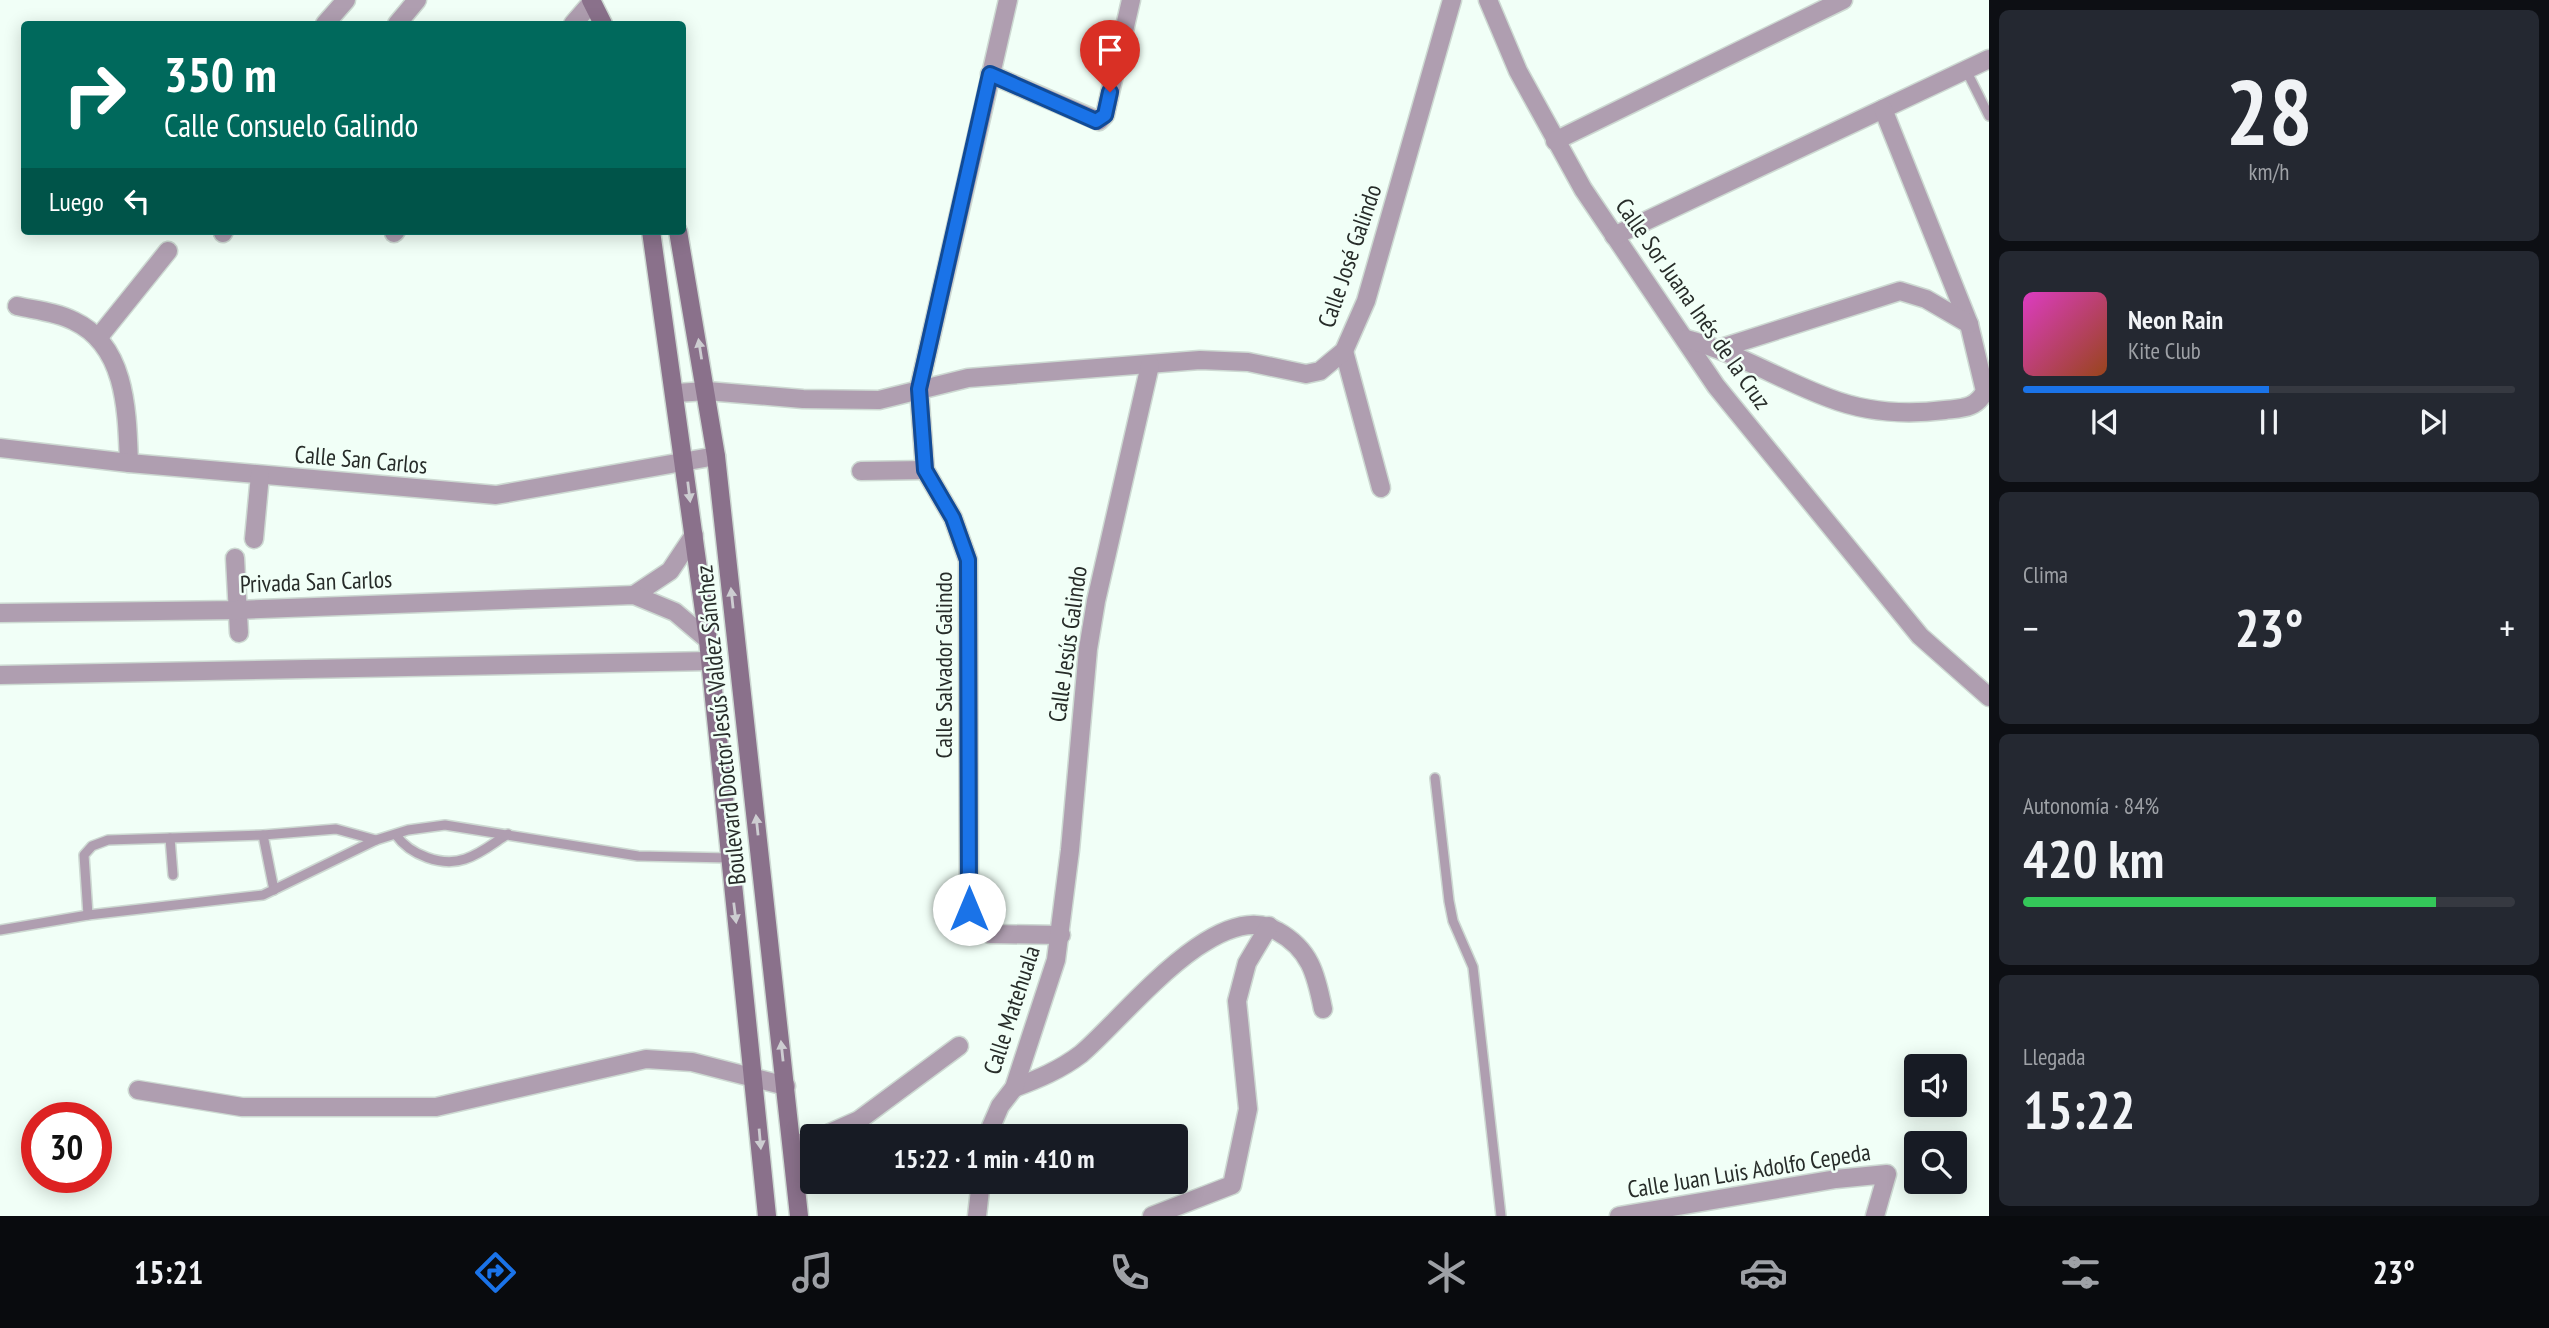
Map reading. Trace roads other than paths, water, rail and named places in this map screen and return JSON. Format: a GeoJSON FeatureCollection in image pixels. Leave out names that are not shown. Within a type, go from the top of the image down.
{"type":"FeatureCollection","features":[{"type":"Feature","properties":{"kind":"main road"},"geometry":{"type":"LineString","coordinates":[[591,1],[601,21]]}},
{"type":"Feature","properties":{"kind":"main road","name":"Boulevard Doctor Jesús Valdez Sánchez"},"geometry":{"type":"LineString","coordinates":[[652,235],[676,393],[708,639],[767,1216]]}},
{"type":"Feature","properties":{"kind":"main road","name":"Boulevard Doctor Jesús Valdez Sánchez"},"geometry":{"type":"LineString","coordinates":[[679,235],[707,390],[716,456],[799,1216]]}},
{"type":"Feature","properties":{"kind":"street"},"geometry":{"type":"LineString","coordinates":[[328,21],[346,0]]}},
{"type":"Feature","properties":{"kind":"street"},"geometry":{"type":"LineString","coordinates":[[400,21],[417,0]]}},
{"type":"Feature","properties":{"kind":"street","name":"Calle Salvador Galindo"},"geometry":{"type":"LineString","coordinates":[[1008,0],[919,389],[925,470],[953,518],[968,560],[969,909],[975,923],[990,934],[1061,934]]}},
{"type":"Feature","properties":{"kind":"street"},"geometry":{"type":"LineString","coordinates":[[990,74],[1100,121],[1105,115],[1130,0]]}},
{"type":"Feature","properties":{"kind":"street","name":"Calle José Galindo"},"geometry":{"type":"LineString","coordinates":[[676,393],[707,390],[803,399],[879,400],[968,378],[1221,359],[1306,374],[1328,367],[1344,351],[1382,253],[1452,0]]}},
{"type":"Feature","properties":{"kind":"street","name":"Calle Sor Juana Inés de la Cruz"},"geometry":{"type":"LineString","coordinates":[[1488,0],[1518,71],[1555,141],[1614,236],[1716,386],[1920,635],[1989,697]]}},
{"type":"Feature","properties":{"kind":"street"},"geometry":{"type":"LineString","coordinates":[[1555,141],[1843,0]]}},
{"type":"Feature","properties":{"kind":"street"},"geometry":{"type":"LineString","coordinates":[[575,21],[591,1]]}},
{"type":"Feature","properties":{"kind":"street"},"geometry":{"type":"LineString","coordinates":[[1614,236],[1989,59]]}},
{"type":"Feature","properties":{"kind":"street"},"geometry":{"type":"LineString","coordinates":[[1686,339],[1721,348],[1830,399],[1913,414],[1969,407],[1981,398],[1985,391],[1969,324],[1883,109]]}},
{"type":"Feature","properties":{"kind":"street"},"geometry":{"type":"LineString","coordinates":[[98,338],[169,251]]}},
{"type":"Feature","properties":{"kind":"street"},"geometry":{"type":"LineString","coordinates":[[1721,348],[1900,291],[1926,299],[1969,324]]}},
{"type":"Feature","properties":{"kind":"street"},"geometry":{"type":"LineString","coordinates":[[17,306],[66,317],[98,338],[124,388],[129,463]]}},
{"type":"Feature","properties":{"kind":"street"},"geometry":{"type":"LineString","coordinates":[[1344,351],[1381,488]]}},
{"type":"Feature","properties":{"kind":"street","name":"Calle Jesús Galindo"},"geometry":{"type":"LineString","coordinates":[[1061,934],[1088,649],[1096,601],[1150,365]]}},
{"type":"Feature","properties":{"kind":"street","name":"Calle San Carlos"},"geometry":{"type":"LineString","coordinates":[[0,448],[129,463],[496,495],[716,456]]}},
{"type":"Feature","properties":{"kind":"street"},"geometry":{"type":"LineString","coordinates":[[861,471],[925,470]]}},
{"type":"Feature","properties":{"kind":"street"},"geometry":{"type":"LineString","coordinates":[[254,539],[260,475]]}},
{"type":"Feature","properties":{"kind":"street"},"geometry":{"type":"LineString","coordinates":[[634,595],[670,571],[694,535]]}},
{"type":"Feature","properties":{"kind":"street"},"geometry":{"type":"LineString","coordinates":[[235,558],[239,633]]}},
{"type":"Feature","properties":{"kind":"street","name":"Privada San Carlos"},"geometry":{"type":"LineString","coordinates":[[0,613],[237,610],[634,595],[675,612],[708,639]]}},
{"type":"Feature","properties":{"kind":"street"},"geometry":{"type":"LineString","coordinates":[[0,675],[710,661]]}},
{"type":"Feature","properties":{"kind":"street"},"geometry":{"type":"LineString","coordinates":[[1014,1088],[1050,1075],[1080,1054],[1194,948],[1224,930],[1247,923],[1269,926],[1304,951],[1315,970],[1323,1009]]}},
{"type":"Feature","properties":{"kind":"street"},"geometry":{"type":"LineString","coordinates":[[1152,1216],[1232,1185],[1248,1109],[1237,1001],[1247,963],[1269,926]]}},
{"type":"Feature","properties":{"kind":"street","name":"Calle Matehuala"},"geometry":{"type":"LineString","coordinates":[[992,1124],[1000,1106],[1014,1088],[1049,986],[1061,934]]}},
{"type":"Feature","properties":{"kind":"street"},"geometry":{"type":"LineString","coordinates":[[850,1124],[859,1120],[959,1046]]}},
{"type":"Feature","properties":{"kind":"street"},"geometry":{"type":"LineString","coordinates":[[138,1090],[242,1107],[436,1107],[646,1059],[692,1062],[786,1086]]}},
{"type":"Feature","properties":{"kind":"street"},"geometry":{"type":"LineString","coordinates":[[792,1146],[800,1143]]}},
{"type":"Feature","properties":{"kind":"street","name":"Calle Juan Luis Adolfo Cepeda"},"geometry":{"type":"LineString","coordinates":[[1619,1216],[1836,1179],[1887,1174],[1875,1216]]}},
{"type":"Feature","properties":{"kind":"street"},"geometry":{"type":"LineString","coordinates":[[977,1216],[980,1194]]}},
{"type":"Feature","properties":{"kind":"lane"},"geometry":{"type":"LineString","coordinates":[[1966,70],[1989,116]]}},
{"type":"Feature","properties":{"kind":"lane"},"geometry":{"type":"LineString","coordinates":[[1435,778],[1451,911],[1473,967],[1502,1216]]}},
{"type":"Feature","properties":{"kind":"lane"},"geometry":{"type":"LineString","coordinates":[[0,930],[88,915],[248,898],[274,890],[376,840],[408,830],[445,825],[638,856],[729,858]]}},
{"type":"Feature","properties":{"kind":"lane"},"geometry":{"type":"LineString","coordinates":[[88,915],[84,859],[86,850],[108,840],[263,835],[336,829],[376,840]]}},
{"type":"Feature","properties":{"kind":"lane"},"geometry":{"type":"LineString","coordinates":[[396,835],[409,849],[421,855],[454,861],[481,851],[509,834]]}},
{"type":"Feature","properties":{"kind":"lane"},"geometry":{"type":"LineString","coordinates":[[263,835],[274,890]]}},
{"type":"Feature","properties":{"kind":"lane"},"geometry":{"type":"LineString","coordinates":[[170,838],[173,875]]}}]}
